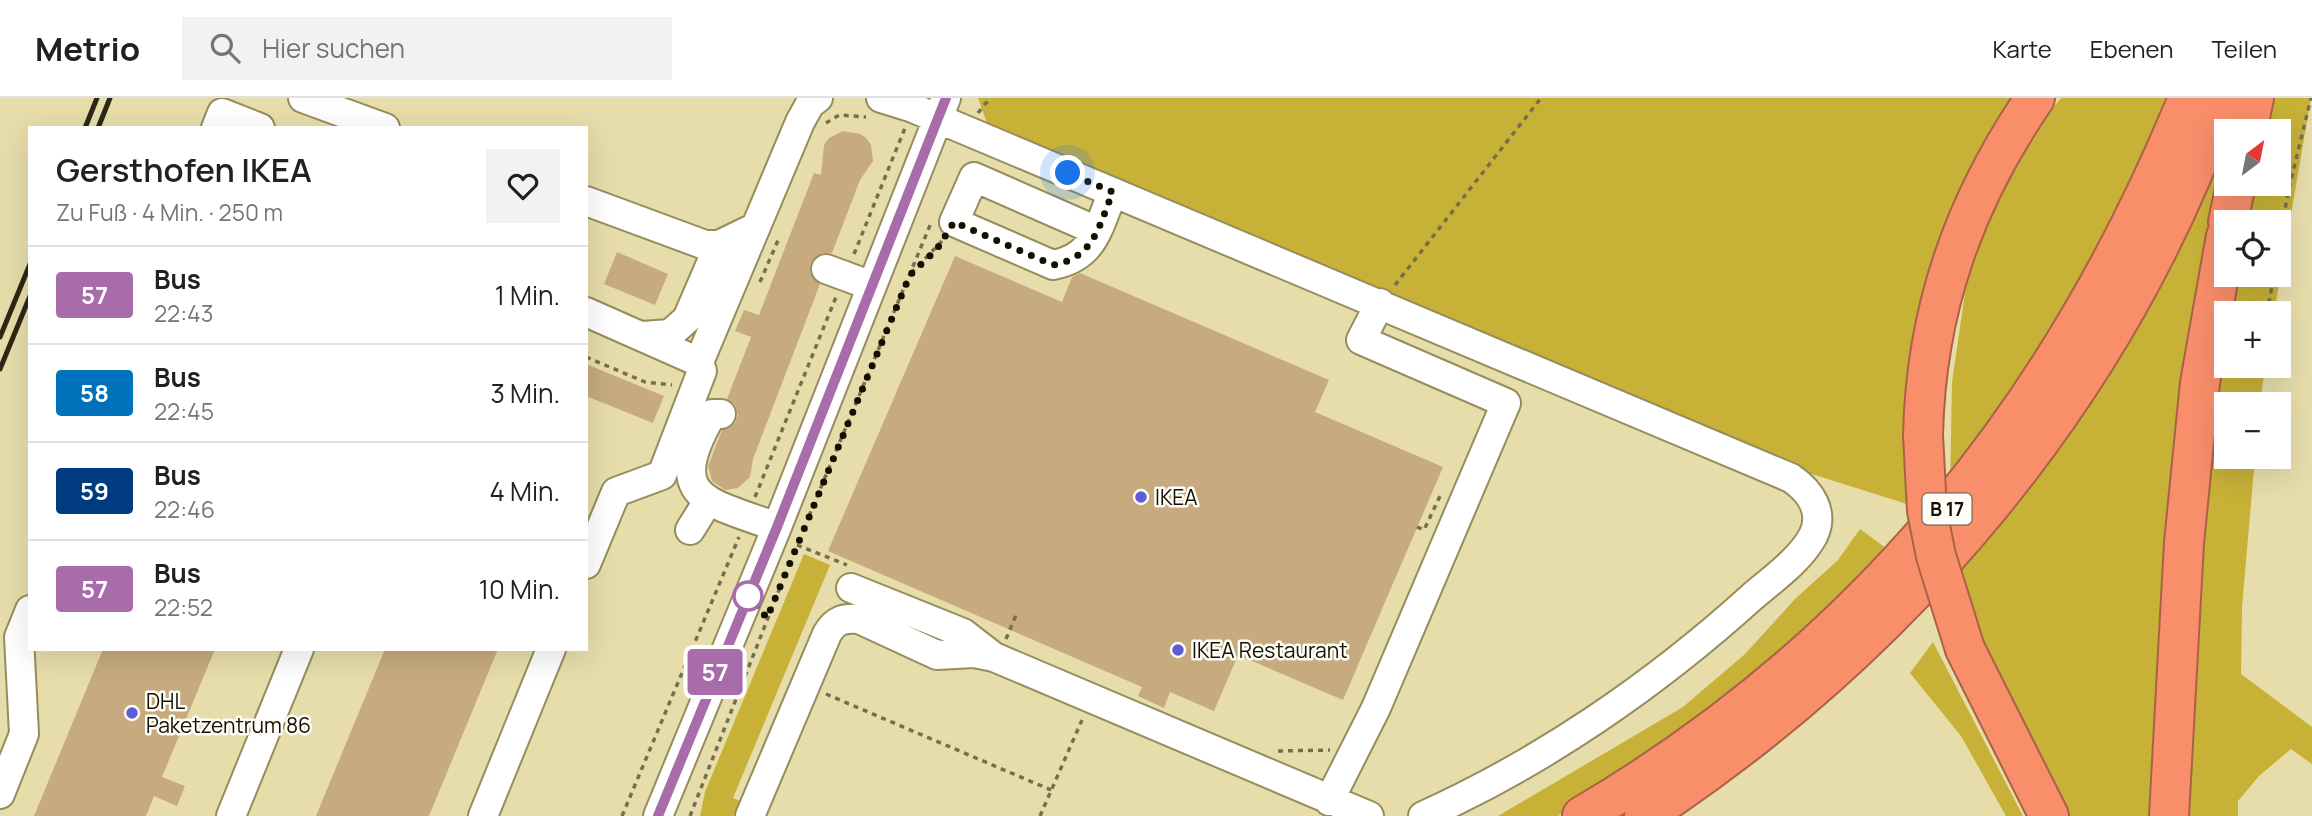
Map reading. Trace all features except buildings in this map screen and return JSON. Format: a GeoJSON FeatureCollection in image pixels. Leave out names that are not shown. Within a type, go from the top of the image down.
{"type":"FeatureCollection","features":[{"type":"Feature","properties":{"kind":"highway"},"geometry":{"type":"LineString","coordinates":[[2035,98],[2011,133],[1956,242],[1935,315],[1924,396],[1923,435],[1927,511],[1934,545],[1965,649],[2049,816]]}},
{"type":"Feature","properties":{"kind":"highway","name":"B 17"},"geometry":{"type":"LineString","coordinates":[[1582,816],[1675,756],[1766,687],[1878,584],[1952,502],[2037,390],[2093,300],[2156,178],[2188,98]]}},
{"type":"Feature","properties":{"kind":"highway","name":"B 17"},"geometry":{"type":"LineString","coordinates":[[1644,816],[1697,780],[1798,702],[1919,589],[1975,524],[2056,418],[2120,316],[2153,258],[2184,192],[2222,98]]}},
{"type":"Feature","properties":{"kind":"highway"},"geometry":{"type":"LineString","coordinates":[[2250,119],[2254,98]]}},
{"type":"Feature","properties":{"kind":"highway"},"geometry":{"type":"LineString","coordinates":[[2169,816],[2172,716],[2184,543],[2200,383],[2217,287]]}},
{"type":"Feature","properties":{"kind":"street"},"geometry":{"type":"LineString","coordinates":[[303,98],[380,126]]}},
{"type":"Feature","properties":{"kind":"street"},"geometry":{"type":"LineString","coordinates":[[588,559],[616,492],[662,475],[700,382],[702,371],[699,362],[769,226],[800,122],[810,104],[818,98]]}},
{"type":"Feature","properties":{"kind":"street"},"geometry":{"type":"LineString","coordinates":[[878,109],[942,108],[1113,192],[1791,478],[1805,487],[1817,515],[1814,534],[1804,548],[1742,607],[1681,658],[1564,738],[1464,798],[1423,816]]}},
{"type":"Feature","properties":{"kind":"street"},"geometry":{"type":"LineString","coordinates":[[658,816],[792,536],[872,286],[942,108]]}},
{"type":"Feature","properties":{"kind":"street"},"geometry":{"type":"LineString","coordinates":[[224,113],[255,126]]}},
{"type":"Feature","properties":{"kind":"street"},"geometry":{"type":"LineString","coordinates":[[1097,230],[974,177],[944,219],[1053,265],[1070,262],[1086,252],[1097,230],[1113,192]]}},
{"type":"Feature","properties":{"kind":"street"},"geometry":{"type":"LineString","coordinates":[[588,202],[705,245],[719,244],[769,226]]}},
{"type":"Feature","properties":{"kind":"street"},"geometry":{"type":"LineString","coordinates":[[642,336],[670,334],[687,319],[719,244]]}},
{"type":"Feature","properties":{"kind":"street"},"geometry":{"type":"LineString","coordinates":[[835,272],[872,286]]}},
{"type":"Feature","properties":{"kind":"street"},"geometry":{"type":"LineString","coordinates":[[1332,807],[1506,403],[1361,340],[1380,303]]}},
{"type":"Feature","properties":{"kind":"street"},"geometry":{"type":"LineString","coordinates":[[588,313],[699,362]]}},
{"type":"Feature","properties":{"kind":"street"},"geometry":{"type":"LineString","coordinates":[[721,414],[716,412],[709,420],[690,473],[693,487],[708,501],[792,536]]}},
{"type":"Feature","properties":{"kind":"street"},"geometry":{"type":"LineString","coordinates":[[690,530],[708,501]]}},
{"type":"Feature","properties":{"kind":"street"},"geometry":{"type":"LineString","coordinates":[[750,816],[827,634],[839,620],[855,579],[963,633],[995,657]]}},
{"type":"Feature","properties":{"kind":"street"},"geometry":{"type":"LineString","coordinates":[[0,664],[19,637],[28,615]]}},
{"type":"Feature","properties":{"kind":"street"},"geometry":{"type":"LineString","coordinates":[[839,620],[859,619],[937,655],[974,653],[995,657],[1332,807],[1369,816]]}},
{"type":"Feature","properties":{"kind":"street"},"geometry":{"type":"LineString","coordinates":[[0,794],[24,734],[19,637]]}},
{"type":"Feature","properties":{"kind":"street"},"geometry":{"type":"LineString","coordinates":[[231,816],[298,651]]}},
{"type":"Feature","properties":{"kind":"street"},"geometry":{"type":"LineString","coordinates":[[483,816],[550,651]]}},
{"type":"Feature","properties":{"kind":"path"},"geometry":{"type":"LineString","coordinates":[[1380,303],[1541,98]]}},
{"type":"Feature","properties":{"kind":"path"},"geometry":{"type":"LineString","coordinates":[[2285,210],[2311,98]]}},
{"type":"Feature","properties":{"kind":"path"},"geometry":{"type":"LineString","coordinates":[[820,126],[839,116],[878,109]]}},
{"type":"Feature","properties":{"kind":"path"},"geometry":{"type":"LineString","coordinates":[[893,128],[903,132]]}},
{"type":"Feature","properties":{"kind":"path"},"geometry":{"type":"LineString","coordinates":[[622,816],[747,516],[835,272],[898,143]]}},
{"type":"Feature","properties":{"kind":"path"},"geometry":{"type":"LineString","coordinates":[[910,275],[937,249],[944,219]]}},
{"type":"Feature","properties":{"kind":"path"},"geometry":{"type":"LineString","coordinates":[[805,525],[910,275],[944,219]]}},
{"type":"Feature","properties":{"kind":"path"},"geometry":{"type":"LineString","coordinates":[[758,287],[769,226]]}},
{"type":"Feature","properties":{"kind":"path"},"geometry":{"type":"LineString","coordinates":[[1417,527],[1424,530],[1439,496]]}},
{"type":"Feature","properties":{"kind":"path"},"geometry":{"type":"LineString","coordinates":[[792,536],[792,558]]}},
{"type":"Feature","properties":{"kind":"path"},"geometry":{"type":"LineString","coordinates":[[792,536],[855,579]]}},
{"type":"Feature","properties":{"kind":"path"},"geometry":{"type":"LineString","coordinates":[[690,816],[781,583]]}},
{"type":"Feature","properties":{"kind":"path"},"geometry":{"type":"LineString","coordinates":[[805,685],[1051,790]]}},
{"type":"Feature","properties":{"kind":"path"},"geometry":{"type":"LineString","coordinates":[[1040,816],[1091,698]]}},
{"type":"Feature","properties":{"kind":"path"},"geometry":{"type":"LineString","coordinates":[[1273,751],[1340,750]]}},
{"type":"Feature","properties":{"kind":"shaded area"},"geometry":{"type":"Polygon","coordinates":[[[978,98],[2021,98],[1980,160],[1907,504],[1802,471],[1514,355],[987,123],[978,98]]]}},
{"type":"Feature","properties":{"kind":"shaded area"},"geometry":{"type":"Polygon","coordinates":[[[2061,98],[2165,98],[2096,276],[1950,492],[1952,382],[1971,252],[2040,123],[2061,98]]]}},
{"type":"Feature","properties":{"kind":"shaded area"},"geometry":{"type":"Polygon","coordinates":[[[2263,98],[2311,98],[2291,214],[2291,210],[2241,210],[2243,196],[2291,196],[2291,119],[2259,119],[2263,98]]]}},
{"type":"Feature","properties":{"kind":"shaded area"},"geometry":{"type":"Polygon","coordinates":[[[2214,155],[2214,195],[2205,239],[2187,378],[2156,816],[2063,816],[1983,657],[1957,570],[2214,155]]]}},
{"type":"Feature","properties":{"kind":"shaded area"},"geometry":{"type":"Polygon","coordinates":[[[2229,287],[2278,287],[2276,301],[2227,301],[2229,287]]]}},
{"type":"Feature","properties":{"kind":"shaded area"},"geometry":{"type":"Polygon","coordinates":[[[2218,378],[2263,378],[2262,392],[2217,392],[2218,378]]]}},
{"type":"Feature","properties":{"kind":"shaded area"},"geometry":{"type":"Polygon","coordinates":[[[2214,415],[2214,469],[2254,469],[2242,607],[2241,674],[2312,727],[2312,764],[2291,749],[2259,776],[2238,801],[2238,816],[2182,816],[2191,616],[2214,415]]]}},
{"type":"Feature","properties":{"kind":"shaded area"},"geometry":{"type":"Polygon","coordinates":[[[1860,529],[1890,551],[1743,692],[1598,794],[1558,816],[1498,816],[1683,707],[1745,654],[1795,599],[1838,560],[1860,529]]]}},
{"type":"Feature","properties":{"kind":"shaded area"},"geometry":{"type":"Polygon","coordinates":[[[804,554],[830,565],[733,798],[745,803],[742,811],[733,816],[700,816],[705,792],[804,554]]]}},
{"type":"Feature","properties":{"kind":"shaded area"},"geometry":{"type":"Polygon","coordinates":[[[1933,642],[2023,816],[2006,816],[1961,736],[1910,673],[1933,642]]]}},
{"type":"Feature","properties":{"kind":"railway"},"geometry":{"type":"LineString","coordinates":[[86,126],[97,98]]}},
{"type":"Feature","properties":{"kind":"railway"},"geometry":{"type":"LineString","coordinates":[[99,126],[110,98]]}},
{"type":"Feature","properties":{"kind":"railway"},"geometry":{"type":"LineString","coordinates":[[0,337],[28,269]]}},
{"type":"Feature","properties":{"kind":"railway"},"geometry":{"type":"LineString","coordinates":[[0,369],[28,301]]}},
{"type":"Feature","properties":{"kind":"bus line","name":"57"},"geometry":{"type":"LineString","coordinates":[[658,816],[720,659],[777,527],[946,98]]}},
{"type":"Feature","properties":{"kind":"place","name":"IKEA"},"geometry":{"type":"Point","coordinates":[1141,497]}},
{"type":"Feature","properties":{"kind":"place","name":"IKEA Restaurant"},"geometry":{"type":"Point","coordinates":[1178,650]}},
{"type":"Feature","properties":{"kind":"place","name":"DHL Paketzentrum 86"},"geometry":{"type":"Point","coordinates":[132,713]}},
{"type":"Feature","properties":{"kind":"route"},"geometry":{"type":"LineString","coordinates":[[748,596],[767,618],[910,275],[937,249],[954,222],[1053,265],[1070,262],[1086,252],[1113,192],[1068,173]]}}]}
